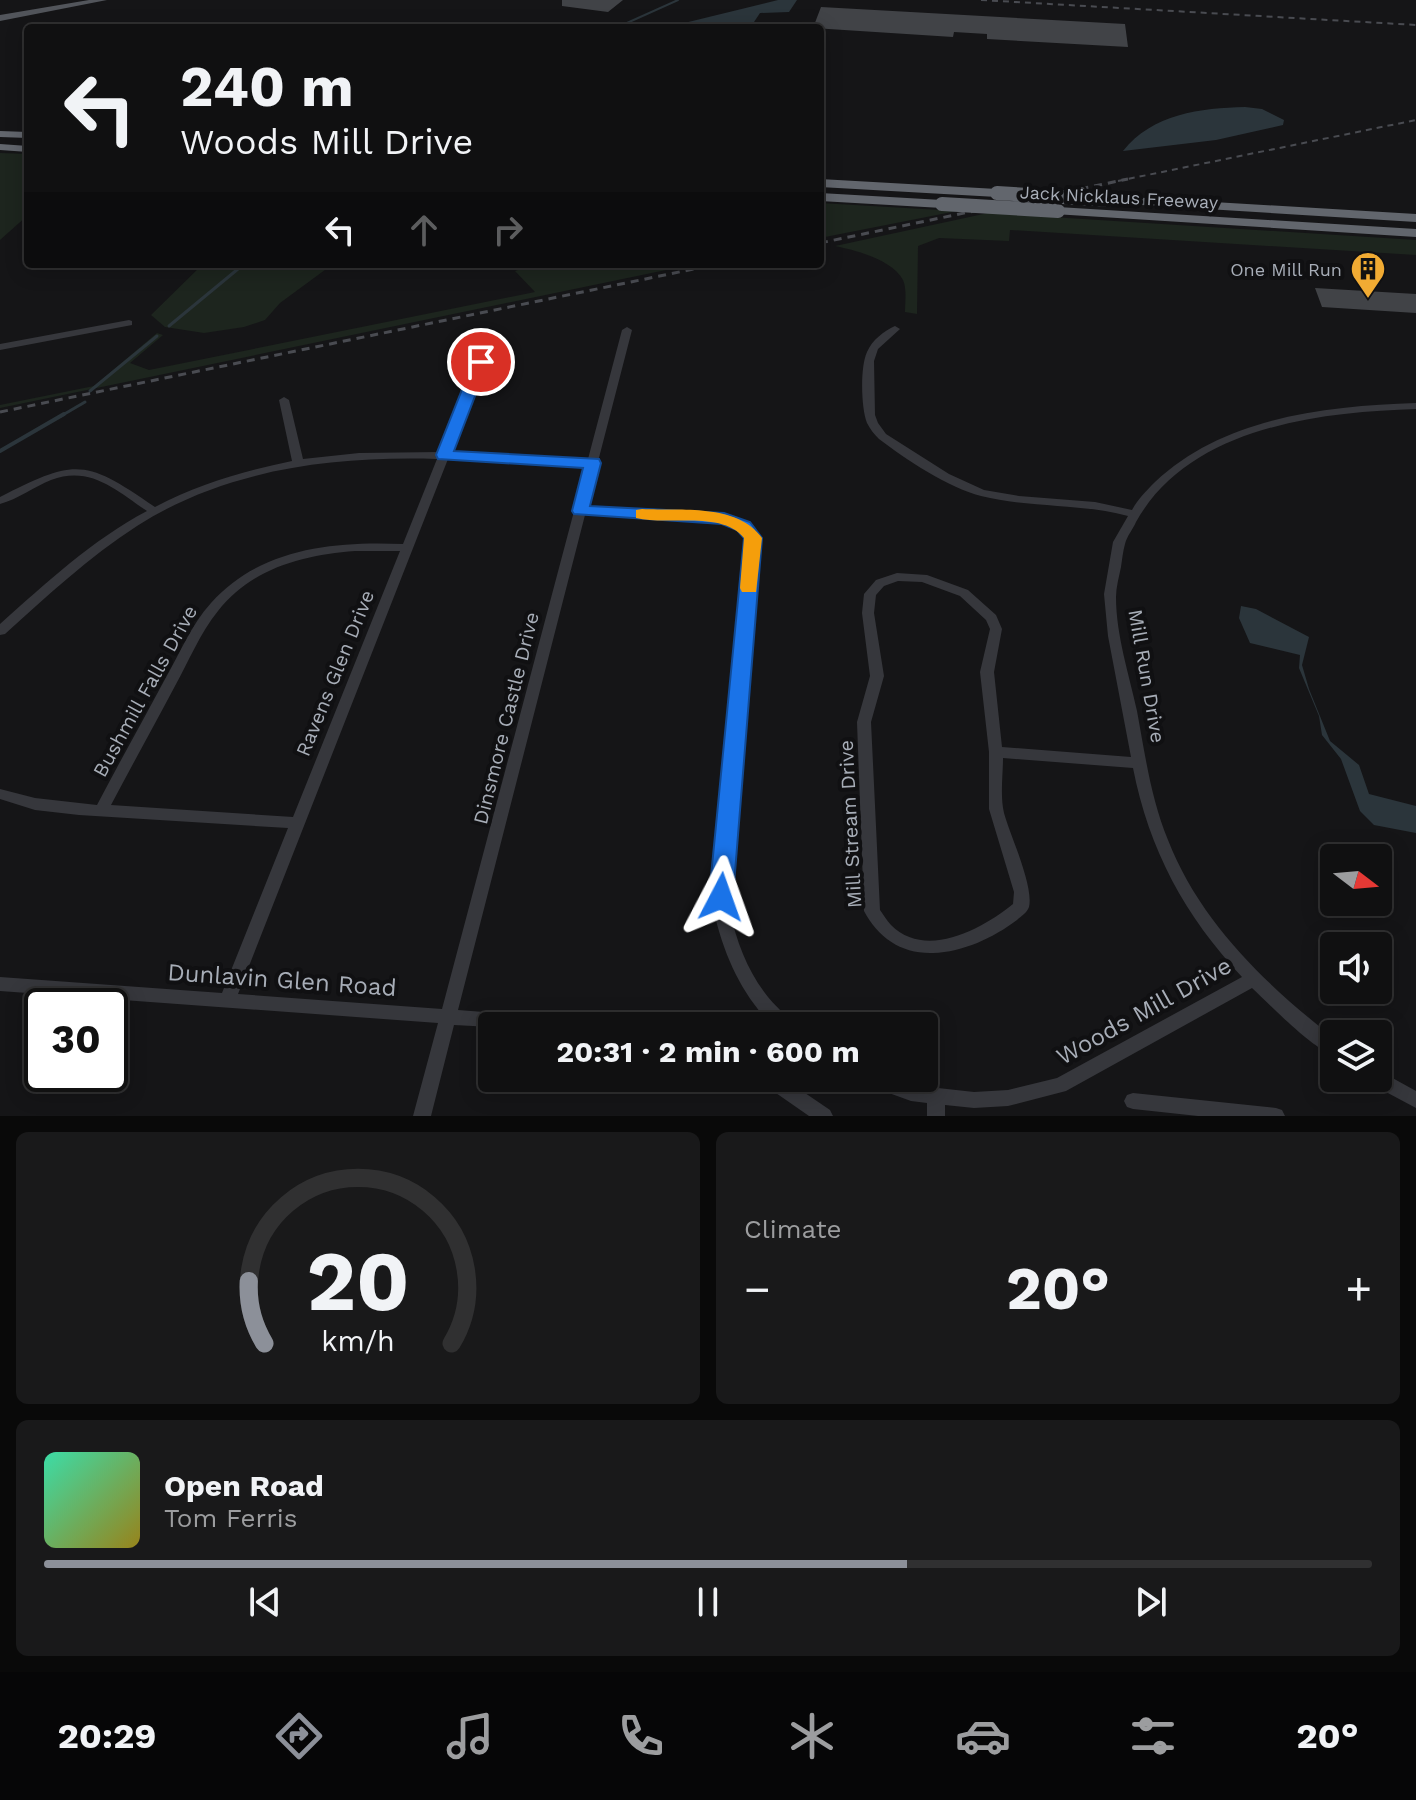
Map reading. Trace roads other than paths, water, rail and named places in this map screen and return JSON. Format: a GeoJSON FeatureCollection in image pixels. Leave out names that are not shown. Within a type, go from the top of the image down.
{"type":"FeatureCollection","features":[{"type":"Feature","properties":{"kind":"highway"},"geometry":{"type":"LineString","coordinates":[[0,134],[24,135]]}},
{"type":"Feature","properties":{"kind":"highway"},"geometry":{"type":"LineString","coordinates":[[0,147],[24,149]]}},
{"type":"Feature","properties":{"kind":"highway","name":"Jack Nicklaus Freeway"},"geometry":{"type":"LineString","coordinates":[[824,183],[1416,218]]}},
{"type":"Feature","properties":{"kind":"highway","name":"Jack Nicklaus Freeway"},"geometry":{"type":"LineString","coordinates":[[824,197],[1416,233]]}},
{"type":"Feature","properties":{"kind":"main road"},"geometry":{"type":"LineString","coordinates":[[0,18],[103,0]]}},
{"type":"Feature","properties":{"kind":"street"},"geometry":{"type":"LineString","coordinates":[[0,347],[129,323]]}},
{"type":"Feature","properties":{"kind":"street"},"geometry":{"type":"LineString","coordinates":[[895,329],[873,344],[868,355],[868,418],[878,434],[958,484],[984,494],[1095,503],[1133,514]]}},
{"type":"Feature","properties":{"kind":"street","name":"Dinsmore Castle Drive"},"geometry":{"type":"LineString","coordinates":[[422,1116],[627,330]]}},
{"type":"Feature","properties":{"kind":"street","name":"Ravens Glen Drive"},"geometry":{"type":"LineString","coordinates":[[228,999],[481,362]]}},
{"type":"Feature","properties":{"kind":"street"},"geometry":{"type":"LineString","coordinates":[[284,400],[298,461]]}},
{"type":"Feature","properties":{"kind":"street","name":"Mill Run Drive"},"geometry":{"type":"LineString","coordinates":[[1320,1037],[1253,979],[1200,913],[1169,861],[1140,763],[1110,594],[1117,553],[1133,514],[1175,469],[1235,434],[1316,413],[1416,406]]}},
{"type":"Feature","properties":{"kind":"street"},"geometry":{"type":"LineString","coordinates":[[0,631],[82,560],[154,511],[207,487],[298,461],[359,454],[593,463]]}},
{"type":"Feature","properties":{"kind":"street"},"geometry":{"type":"LineString","coordinates":[[0,501],[42,479],[79,470],[103,475],[154,511]]}},
{"type":"Feature","properties":{"kind":"street"},"geometry":{"type":"LineString","coordinates":[[581,511],[724,519],[743,526],[753,538],[722,912],[741,971],[753,993],[771,1012]]}},
{"type":"Feature","properties":{"kind":"street","name":"Bushmill Falls Drive"},"geometry":{"type":"LineString","coordinates":[[102,809],[201,626],[235,586],[270,565],[311,552],[355,546],[407,548]]}},
{"type":"Feature","properties":{"kind":"street","name":"Mill Stream Drive"},"geometry":{"type":"LineString","coordinates":[[897,577],[923,578],[964,593],[992,618],[996,629],[987,672],[996,752],[996,809],[1022,892],[1021,907],[979,936],[932,949],[915,945],[879,924],[872,911],[864,722],[877,676],[868,613],[870,594],[880,583],[897,577]]}},
{"type":"Feature","properties":{"kind":"street"},"geometry":{"type":"LineString","coordinates":[[996,752],[1140,763]]}},
{"type":"Feature","properties":{"kind":"street"},"geometry":{"type":"LineString","coordinates":[[0,794],[35,804],[297,823]]}},
{"type":"Feature","properties":{"kind":"street","name":"Woods Mill Drive"},"geometry":{"type":"LineString","coordinates":[[908,1092],[936,1097],[1008,1098],[1060,1085],[1253,979]]}},
{"type":"Feature","properties":{"kind":"street","name":"Dunlavin Glen Road"},"geometry":{"type":"LineString","coordinates":[[0,984],[478,1019]]}},
{"type":"Feature","properties":{"kind":"street"},"geometry":{"type":"LineString","coordinates":[[1392,1086],[1416,1100]]}},
{"type":"Feature","properties":{"kind":"street"},"geometry":{"type":"LineString","coordinates":[[789,1092],[824,1116]]}},
{"type":"Feature","properties":{"kind":"street"},"geometry":{"type":"LineString","coordinates":[[936,1097],[936,1116]]}},
{"type":"Feature","properties":{"kind":"street"},"geometry":{"type":"LineString","coordinates":[[1133,1101],[1276,1116]]}},
{"type":"Feature","properties":{"kind":"waterway"},"geometry":{"type":"LineString","coordinates":[[625,24],[678,0]]}},
{"type":"Feature","properties":{"kind":"waterway"},"geometry":{"type":"LineString","coordinates":[[169,326],[239,268]]}},
{"type":"Feature","properties":{"kind":"waterway"},"geometry":{"type":"LineString","coordinates":[[90,391],[157,336]]}},
{"type":"Feature","properties":{"kind":"waterway"},"geometry":{"type":"LineString","coordinates":[[61,416],[85,402]]}},
{"type":"Feature","properties":{"kind":"waterway"},"geometry":{"type":"LineString","coordinates":[[0,451],[64,414]]}},
{"type":"Feature","properties":{"kind":"railway"},"geometry":{"type":"LineString","coordinates":[[981,0],[1416,25]]}},
{"type":"Feature","properties":{"kind":"railway"},"geometry":{"type":"LineString","coordinates":[[1118,181],[1416,120]]}},
{"type":"Feature","properties":{"kind":"railway"},"geometry":{"type":"LineString","coordinates":[[824,242],[1128,179]]}},
{"type":"Feature","properties":{"kind":"railway"},"geometry":{"type":"LineString","coordinates":[[0,412],[699,268]]}},
{"type":"Feature","properties":{"kind":"place","name":"One Mill Run"},"geometry":{"type":"Point","coordinates":[1368,300]}}]}
